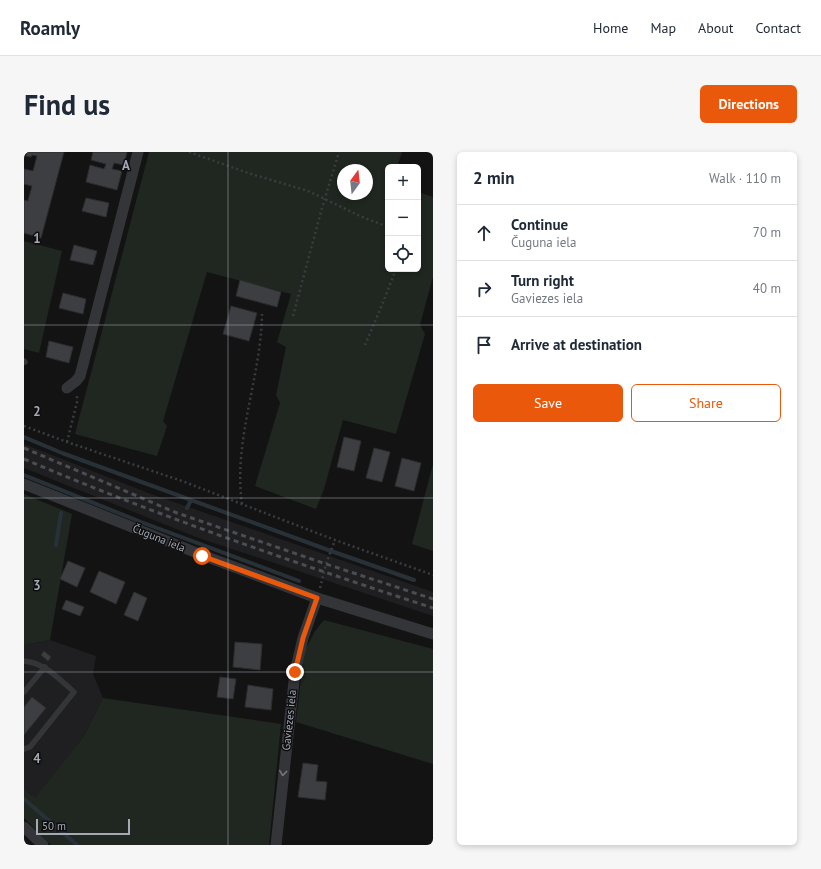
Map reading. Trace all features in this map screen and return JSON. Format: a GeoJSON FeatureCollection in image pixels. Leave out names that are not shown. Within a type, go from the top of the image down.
{"type":"FeatureCollection","features":[{"type":"Feature","properties":{"kind":"street"},"geometry":{"type":"LineString","coordinates":[[67,388],[80,376],[138,152]]}},
{"type":"Feature","properties":{"kind":"street","name":"Čuguna iela"},"geometry":{"type":"LineString","coordinates":[[24,484],[202,556],[317,598],[433,634]]}},
{"type":"Feature","properties":{"kind":"street","name":"Gaviezes iela"},"geometry":{"type":"LineString","coordinates":[[276,845],[295,672],[303,638],[317,598]]}},
{"type":"Feature","properties":{"kind":"street"},"geometry":{"type":"LineString","coordinates":[[24,827],[43,845]]}},
{"type":"Feature","properties":{"kind":"lane"},"geometry":{"type":"LineString","coordinates":[[24,661],[45,667],[74,692],[30,747],[24,749]]}},
{"type":"Feature","properties":{"kind":"lane"},"geometry":{"type":"LineString","coordinates":[[24,692],[45,667]]}},
{"type":"Feature","properties":{"kind":"path"},"geometry":{"type":"LineString","coordinates":[[189,152],[248,174],[308,191],[360,216],[385,226]]}},
{"type":"Feature","properties":{"kind":"path"},"geometry":{"type":"LineString","coordinates":[[293,316],[339,152]]}},
{"type":"Feature","properties":{"kind":"path"},"geometry":{"type":"LineString","coordinates":[[365,345],[395,272]]}},
{"type":"Feature","properties":{"kind":"path"},"geometry":{"type":"LineString","coordinates":[[242,504],[240,480],[241,454],[258,356],[262,314]]}},
{"type":"Feature","properties":{"kind":"path"},"geometry":{"type":"LineString","coordinates":[[67,442],[77,402]]}},
{"type":"Feature","properties":{"kind":"path"},"geometry":{"type":"LineString","coordinates":[[24,426],[182,481],[335,540],[433,575]]}},
{"type":"Feature","properties":{"kind":"path"},"geometry":{"type":"LineString","coordinates":[[317,598],[326,564],[335,540]]}},
{"type":"Feature","properties":{"kind":"shaded area"},"geometry":{"type":"Polygon","coordinates":[[[149,152],[402,152],[398,164],[385,164],[385,272],[421,272],[421,193],[433,197],[433,278],[420,325],[425,334],[396,434],[343,420],[324,489],[316,509],[255,486],[280,403],[276,395],[286,347],[277,342],[291,294],[207,272],[163,421],[167,426],[157,456],[75,434],[149,152]]]}},
{"type":"Feature","properties":{"kind":"shaded area"},"geometry":{"type":"Polygon","coordinates":[[[24,241],[62,251],[39,353],[24,349],[24,241]]]}},
{"type":"Feature","properties":{"kind":"shaded area"},"geometry":{"type":"Polygon","coordinates":[[[24,444],[151,494],[433,592],[433,616],[196,537],[24,468],[24,444]]]}},
{"type":"Feature","properties":{"kind":"shaded area"},"geometry":{"type":"Polygon","coordinates":[[[433,464],[433,551],[412,544],[433,464]]]}},
{"type":"Feature","properties":{"kind":"shaded area"},"geometry":{"type":"Polygon","coordinates":[[[24,494],[72,514],[50,640],[24,645],[24,494]]]}},
{"type":"Feature","properties":{"kind":"shaded area"},"geometry":{"type":"Polygon","coordinates":[[[324,620],[433,649],[433,764],[296,722],[304,652],[315,631],[324,620]]]}},
{"type":"Feature","properties":{"kind":"shaded area"},"geometry":{"type":"Polygon","coordinates":[[[50,640],[96,656],[93,674],[103,698],[84,736],[35,799],[24,789],[24,645],[50,640]]]}},
{"type":"Feature","properties":{"kind":"shaded area"},"geometry":{"type":"Polygon","coordinates":[[[103,698],[281,724],[269,845],[51,845],[24,818],[24,789],[35,798],[84,736],[103,698]]]}},
{"type":"Feature","properties":{"kind":"building"},"geometry":{"type":"Polygon","coordinates":[[[27,152],[64,152],[41,238],[24,233],[24,200],[28,201],[32,186],[24,184],[24,169],[33,171],[37,156],[26,156],[27,152]]]}},
{"type":"Feature","properties":{"kind":"building"},"geometry":{"type":"Polygon","coordinates":[[[93,152],[127,152],[124,165],[114,163],[112,169],[122,171],[117,190],[86,182],[90,165],[104,169],[106,164],[91,160],[93,152]]]}},
{"type":"Feature","properties":{"kind":"building"},"geometry":{"type":"Polygon","coordinates":[[[86,198],[109,203],[106,217],[82,211],[86,198]]]}},
{"type":"Feature","properties":{"kind":"building"},"geometry":{"type":"Polygon","coordinates":[[[74,245],[97,251],[93,265],[70,260],[74,245]]]}},
{"type":"Feature","properties":{"kind":"building"},"geometry":{"type":"Polygon","coordinates":[[[240,280],[281,292],[277,307],[236,296],[240,280]]]}},
{"type":"Feature","properties":{"kind":"building"},"geometry":{"type":"Polygon","coordinates":[[[63,293],[86,299],[83,314],[59,308],[63,293]]]}},
{"type":"Feature","properties":{"kind":"building"},"geometry":{"type":"Polygon","coordinates":[[[231,306],[257,313],[249,341],[223,334],[231,306]]]}},
{"type":"Feature","properties":{"kind":"building"},"geometry":{"type":"Polygon","coordinates":[[[49,341],[73,347],[69,363],[46,357],[49,341]]]}},
{"type":"Feature","properties":{"kind":"building"},"geometry":{"type":"Polygon","coordinates":[[[344,437],[361,441],[354,471],[337,467],[344,437]]]}},
{"type":"Feature","properties":{"kind":"building"},"geometry":{"type":"Polygon","coordinates":[[[374,448],[390,452],[382,482],[366,478],[374,448]]]}},
{"type":"Feature","properties":{"kind":"building"},"geometry":{"type":"Polygon","coordinates":[[[402,458],[421,463],[414,491],[395,486],[402,458]]]}},
{"type":"Feature","properties":{"kind":"building"},"geometry":{"type":"Polygon","coordinates":[[[68,561],[85,568],[77,587],[60,579],[68,561]]]}},
{"type":"Feature","properties":{"kind":"building"},"geometry":{"type":"Polygon","coordinates":[[[99,571],[125,582],[116,604],[90,592],[99,571]]]}},
{"type":"Feature","properties":{"kind":"building"},"geometry":{"type":"Polygon","coordinates":[[[134,592],[147,598],[138,621],[124,615],[134,592]]]}},
{"type":"Feature","properties":{"kind":"building"},"geometry":{"type":"Polygon","coordinates":[[[66,600],[84,607],[80,616],[62,609],[66,600]]]}},
{"type":"Feature","properties":{"kind":"building"},"geometry":{"type":"Polygon","coordinates":[[[235,642],[262,644],[260,670],[233,667],[235,642]]]}},
{"type":"Feature","properties":{"kind":"building"},"geometry":{"type":"Polygon","coordinates":[[[44,651],[51,657],[48,661],[41,655],[44,651]]]}},
{"type":"Feature","properties":{"kind":"building"},"geometry":{"type":"Polygon","coordinates":[[[220,677],[236,679],[233,699],[217,697],[220,677]]]}},
{"type":"Feature","properties":{"kind":"building"},"geometry":{"type":"Polygon","coordinates":[[[248,685],[273,689],[271,710],[245,707],[248,685]]]}},
{"type":"Feature","properties":{"kind":"building"},"geometry":{"type":"Polygon","coordinates":[[[32,697],[46,708],[24,735],[24,707],[32,697]]]}},
{"type":"Feature","properties":{"kind":"building"},"geometry":{"type":"Polygon","coordinates":[[[303,763],[318,765],[316,781],[327,782],[325,800],[298,797],[303,763]]]}},
{"type":"Feature","properties":{"kind":"waterway"},"geometry":{"type":"LineString","coordinates":[[24,437],[62,453],[414,580]]}},
{"type":"Feature","properties":{"kind":"waterway"},"geometry":{"type":"LineString","coordinates":[[24,475],[141,522],[299,581]]}},
{"type":"Feature","properties":{"kind":"waterway"},"geometry":{"type":"LineString","coordinates":[[187,508],[191,500]]}},
{"type":"Feature","properties":{"kind":"waterway"},"geometry":{"type":"LineString","coordinates":[[56,545],[61,513]]}},
{"type":"Feature","properties":{"kind":"waterway"},"geometry":{"type":"LineString","coordinates":[[24,799],[77,845]]}},
{"type":"Feature","properties":{"kind":"railway"},"geometry":{"type":"LineString","coordinates":[[24,448],[177,513],[433,599]]}},
{"type":"Feature","properties":{"kind":"railway"},"geometry":{"type":"LineString","coordinates":[[24,459],[125,500],[227,538],[433,608]]}},
{"type":"Feature","properties":{"kind":"route"},"geometry":{"type":"LineString","coordinates":[[202,556],[317,598],[303,638],[295,672]]}}]}
